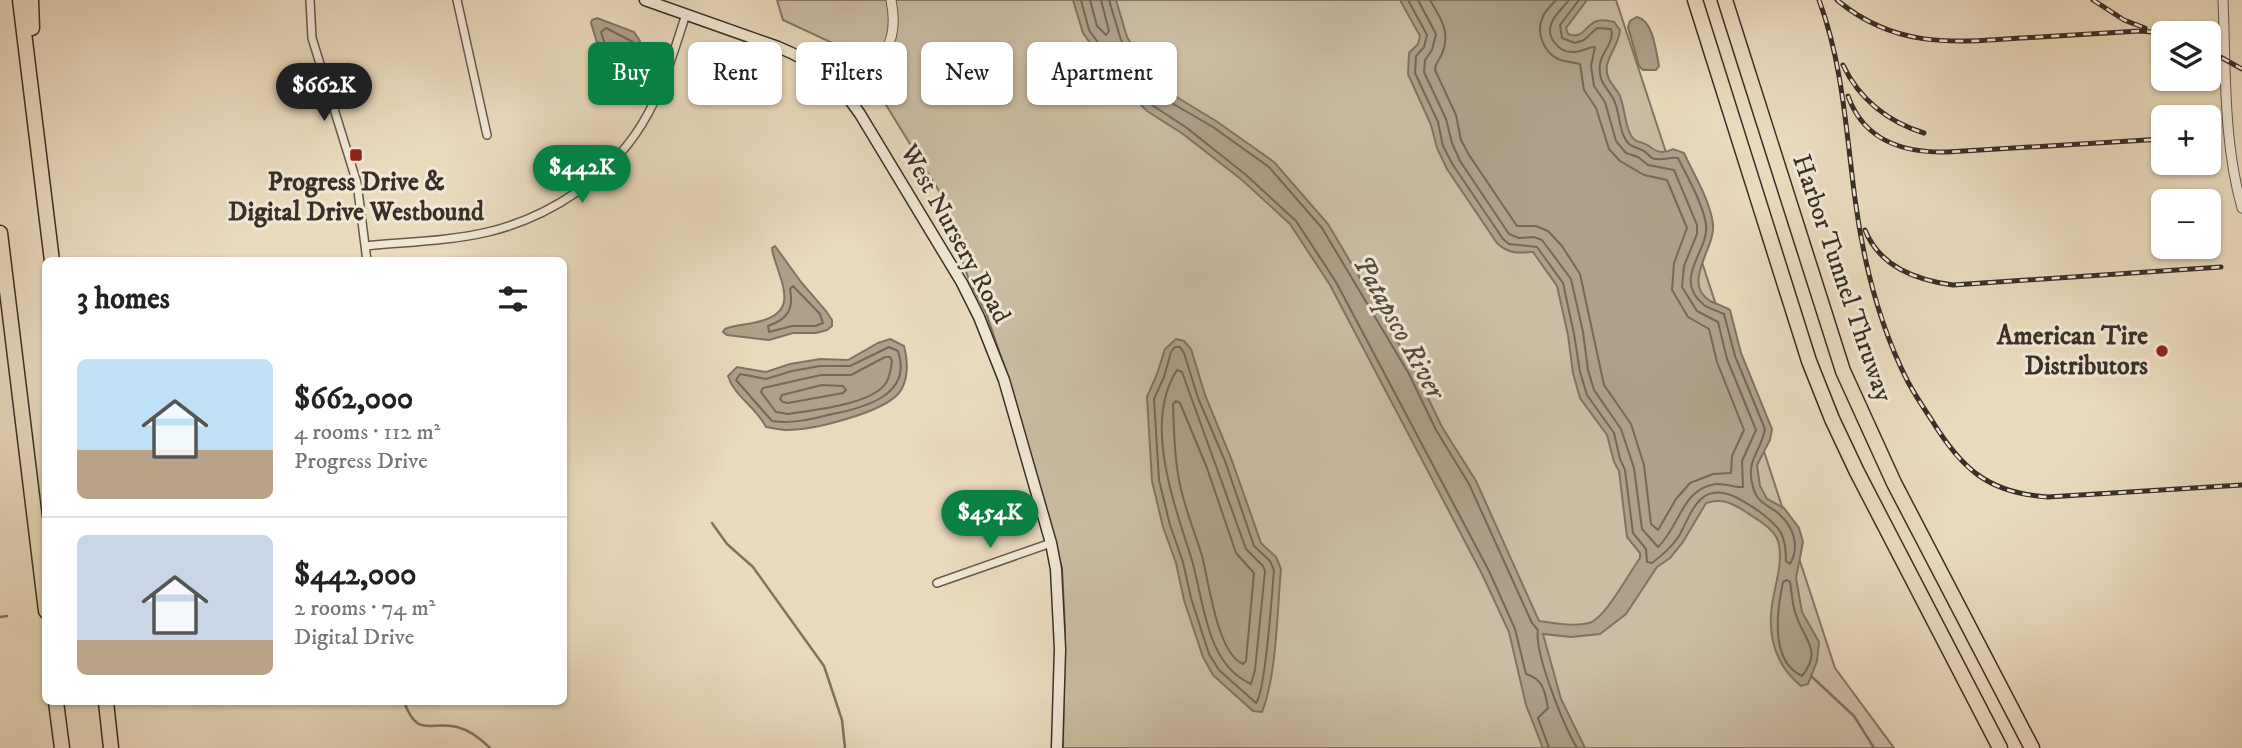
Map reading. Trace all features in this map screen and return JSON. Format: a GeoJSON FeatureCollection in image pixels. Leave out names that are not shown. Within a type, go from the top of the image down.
{"type":"FeatureCollection","features":[{"type":"Feature","properties":{"kind":"highway"},"geometry":{"type":"LineString","coordinates":[[20,0],[51,257]]}},
{"type":"Feature","properties":{"kind":"highway"},"geometry":{"type":"LineString","coordinates":[[31,0],[48,232]]}},
{"type":"Feature","properties":{"kind":"highway","name":"Harbor Tunnel Thruway"},"geometry":{"type":"LineString","coordinates":[[1695,0],[1809,361],[1832,419],[2000,748]]}},
{"type":"Feature","properties":{"kind":"highway","name":"Harbor Tunnel Thruway"},"geometry":{"type":"LineString","coordinates":[[1725,0],[1843,371],[1895,483],[2032,748]]}},
{"type":"Feature","properties":{"kind":"highway"},"geometry":{"type":"LineString","coordinates":[[0,233],[42,578]]}},
{"type":"Feature","properties":{"kind":"highway"},"geometry":{"type":"LineString","coordinates":[[56,705],[62,748]]}},
{"type":"Feature","properties":{"kind":"highway"},"geometry":{"type":"LineString","coordinates":[[106,705],[111,748]]}},
{"type":"Feature","properties":{"kind":"main road","name":"West Nursery Road"},"geometry":{"type":"LineString","coordinates":[[646,0],[796,54]]}},
{"type":"Feature","properties":{"kind":"main road","name":"West Nursery Road"},"geometry":{"type":"LineString","coordinates":[[853,105],[943,250],[979,317],[1004,380],[1051,543],[1059,590],[1057,748]]}},
{"type":"Feature","properties":{"kind":"street"},"geometry":{"type":"LineString","coordinates":[[310,0],[312,38],[357,183],[367,257]]}},
{"type":"Feature","properties":{"kind":"street"},"geometry":{"type":"LineString","coordinates":[[457,0],[487,135]]}},
{"type":"Feature","properties":{"kind":"street"},"geometry":{"type":"LineString","coordinates":[[890,42],[894,30],[891,0]]}},
{"type":"Feature","properties":{"kind":"street"},"geometry":{"type":"LineString","coordinates":[[2223,0],[2228,127],[2231,159],[2242,208]]}},
{"type":"Feature","properties":{"kind":"street"},"geometry":{"type":"LineString","coordinates":[[366,246],[488,232],[548,210],[579,191],[611,163],[643,123],[669,67],[687,14]]}},
{"type":"Feature","properties":{"kind":"street"},"geometry":{"type":"LineString","coordinates":[[937,583],[1051,543]]}},
{"type":"Feature","properties":{"kind":"shaded area"},"geometry":{"type":"Polygon","coordinates":[[[777,0],[1616,0],[1835,668],[1894,748],[1063,748],[1065,627],[1062,568],[1009,380],[986,313],[969,280],[939,191],[886,105],[907,105],[907,42],[831,42],[783,20],[777,0]]]}},
{"type":"Feature","properties":{"kind":"water"},"geometry":{"type":"Polygon","coordinates":[[[1073,0],[1116,0],[1130,42],[1089,42],[1083,33],[1073,0]]]}},
{"type":"Feature","properties":{"kind":"water"},"geometry":{"type":"Polygon","coordinates":[[[1400,0],[1587,0],[1566,28],[1568,34],[1581,34],[1597,21],[1614,22],[1620,30],[1607,65],[1607,74],[1621,99],[1629,131],[1635,140],[1658,151],[1673,149],[1684,153],[1711,215],[1713,233],[1702,264],[1699,284],[1702,293],[1710,301],[1730,310],[1741,353],[1772,429],[1770,440],[1757,465],[1760,486],[1767,499],[1784,508],[1799,528],[1803,542],[1796,578],[1802,612],[1819,642],[1817,661],[1808,684],[1801,686],[1783,667],[1771,633],[1772,607],[1780,564],[1778,540],[1766,526],[1736,506],[1722,501],[1706,503],[1683,542],[1670,558],[1657,567],[1626,614],[1600,634],[1571,637],[1543,634],[1561,699],[1585,748],[1543,748],[1526,705],[1509,632],[1482,574],[1330,285],[1290,224],[1242,180],[1183,134],[1141,105],[1177,105],[1177,97],[1216,121],[1274,162],[1328,224],[1415,371],[1442,427],[1476,481],[1539,621],[1570,625],[1589,623],[1602,613],[1640,558],[1640,553],[1627,537],[1619,471],[1607,435],[1580,398],[1557,286],[1533,252],[1509,251],[1497,243],[1447,169],[1437,148],[1431,125],[1408,74],[1409,53],[1418,44],[1420,36],[1400,0]]]}},
{"type":"Feature","properties":{"kind":"water"},"geometry":{"type":"Polygon","coordinates":[[[1637,17],[1647,24],[1653,37],[1659,66],[1656,70],[1643,70],[1639,66],[1628,27],[1630,21],[1637,17]]]}},
{"type":"Feature","properties":{"kind":"water"},"geometry":{"type":"Polygon","coordinates":[[[597,18],[634,32],[640,42],[597,42],[592,20],[597,18]]]}},
{"type":"Feature","properties":{"kind":"water"},"geometry":{"type":"Polygon","coordinates":[[[775,246],[826,311],[832,320],[832,326],[816,333],[793,333],[769,340],[727,335],[723,332],[725,329],[768,319],[783,306],[783,288],[772,248],[775,246]]]}},
{"type":"Feature","properties":{"kind":"water"},"geometry":{"type":"Polygon","coordinates":[[[890,339],[904,346],[907,364],[906,376],[899,393],[878,407],[829,424],[787,430],[766,427],[735,390],[728,376],[737,367],[766,372],[790,364],[820,359],[848,360],[890,339]]]}},
{"type":"Feature","properties":{"kind":"water"},"geometry":{"type":"Polygon","coordinates":[[[1176,339],[1184,341],[1191,349],[1205,395],[1261,543],[1276,557],[1281,569],[1274,661],[1262,712],[1253,711],[1213,675],[1203,657],[1184,600],[1152,481],[1147,397],[1165,349],[1176,339]]]}},
{"type":"Feature","properties":{"kind":"waterway"},"geometry":{"type":"LineString","coordinates":[[712,523],[727,544],[753,567],[824,666],[842,720],[845,748]]}},
{"type":"Feature","properties":{"kind":"waterway"},"geometry":{"type":"LineString","coordinates":[[0,617],[7,616]]}},
{"type":"Feature","properties":{"kind":"waterway"},"geometry":{"type":"LineString","coordinates":[[1811,676],[1854,716],[1874,748]]}},
{"type":"Feature","properties":{"kind":"waterway"},"geometry":{"type":"LineString","coordinates":[[405,705],[419,724],[462,728],[490,748]]}},
{"type":"Feature","properties":{"kind":"railway"},"geometry":{"type":"LineString","coordinates":[[1819,0],[1839,74],[1858,222],[1874,293],[1889,339],[1908,382],[1953,451],[1978,475],[2008,490],[2027,495],[2048,497],[2242,485]]}},
{"type":"Feature","properties":{"kind":"railway"},"geometry":{"type":"LineString","coordinates":[[1837,0],[1880,27],[1924,39],[1971,41],[2151,32]]}},
{"type":"Feature","properties":{"kind":"railway"},"geometry":{"type":"LineString","coordinates":[[2093,0],[2124,20],[2145,28]]}},
{"type":"Feature","properties":{"kind":"railway"},"geometry":{"type":"LineString","coordinates":[[2221,57],[2242,69]]}},
{"type":"Feature","properties":{"kind":"railway"},"geometry":{"type":"LineString","coordinates":[[1843,65],[1857,88],[1876,108],[1898,123],[1924,133]]}},
{"type":"Feature","properties":{"kind":"railway"},"geometry":{"type":"LineString","coordinates":[[1848,96],[1864,124],[1875,134],[1901,147],[1915,150],[1947,152],[2151,140]]}},
{"type":"Feature","properties":{"kind":"railway"},"geometry":{"type":"LineString","coordinates":[[1865,230],[1880,254],[1901,270],[1926,280],[1953,285],[2221,267]]}},
{"type":"Feature","properties":{"kind":"place","name":"Progress Drive & Digital Drive Westbound"},"geometry":{"type":"Point","coordinates":[356,155]}},
{"type":"Feature","properties":{"kind":"place","name":"American Tire Distributors"},"geometry":{"type":"Point","coordinates":[2162,351]}},
{"type":"Feature","properties":{"kind":"water label","name":"Patapsco River"},"geometry":{"type":"Point","coordinates":[1399,327]}}]}
